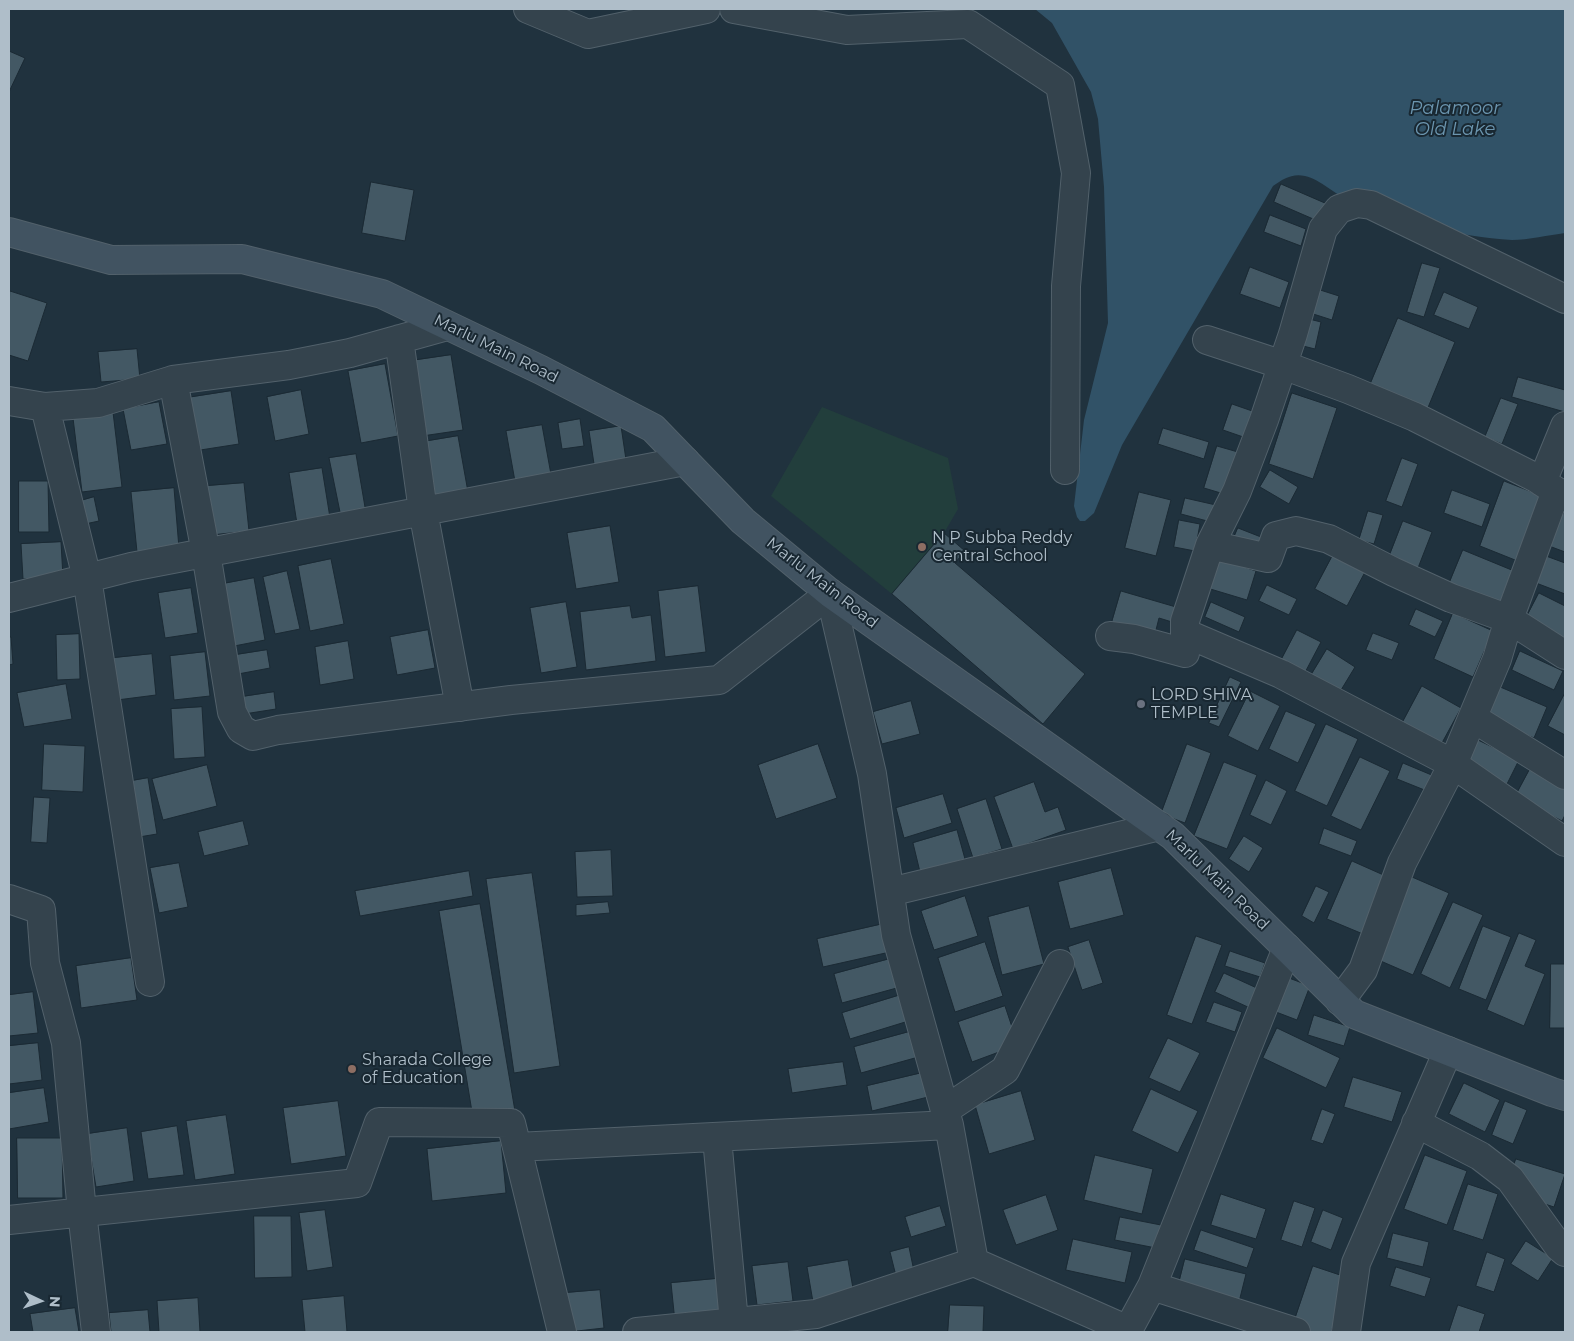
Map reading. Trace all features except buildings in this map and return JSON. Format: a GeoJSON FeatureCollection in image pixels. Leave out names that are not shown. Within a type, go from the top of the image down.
{"type":"FeatureCollection","features":[{"type":"Feature","properties":{"kind":"street"},"geometry":{"type":"LineString","coordinates":[[528,9],[588,34],[706,9]]}},
{"type":"Feature","properties":{"kind":"street"},"geometry":{"type":"LineString","coordinates":[[734,9],[847,30],[968,24],[1060,86],[1076,173],[1066,286],[1065,470]]}},
{"type":"Feature","properties":{"kind":"street"},"geometry":{"type":"LineString","coordinates":[[1110,636],[1134,639],[1185,653],[1185,621],[1210,546],[1237,491],[1264,420],[1283,365],[1323,229],[1339,209],[1357,203],[1371,205],[1565,299]]}},
{"type":"Feature","properties":{"kind":"street","name":"Marlu Main Road"},"geometry":{"type":"LineString","coordinates":[[9,232],[111,260],[242,259],[382,294],[541,370],[653,428],[743,520],[830,593],[1173,836],[1354,1014],[1565,1096]]}},
{"type":"Feature","properties":{"kind":"street"},"geometry":{"type":"LineString","coordinates":[[9,401],[45,407],[98,403],[173,380],[289,365],[350,353],[447,326]]}},
{"type":"Feature","properties":{"kind":"street"},"geometry":{"type":"LineString","coordinates":[[399,339],[423,511],[460,707]]}},
{"type":"Feature","properties":{"kind":"street"},"geometry":{"type":"LineString","coordinates":[[1206,340],[1283,365],[1416,417],[1554,490]]}},
{"type":"Feature","properties":{"kind":"street"},"geometry":{"type":"LineString","coordinates":[[173,380],[206,553],[232,712],[241,729],[253,736],[278,730],[511,700],[720,680],[830,593],[872,774],[896,935],[947,1118],[974,1262]]}},
{"type":"Feature","properties":{"kind":"street"},"geometry":{"type":"LineString","coordinates":[[45,407],[87,578],[150,982]]}},
{"type":"Feature","properties":{"kind":"street"},"geometry":{"type":"LineString","coordinates":[[1340,1001],[1363,970],[1402,863],[1453,764],[1497,659],[1554,490],[1565,426]]}},
{"type":"Feature","properties":{"kind":"street"},"geometry":{"type":"LineString","coordinates":[[9,598],[132,567],[685,461]]}},
{"type":"Feature","properties":{"kind":"street"},"geometry":{"type":"LineString","coordinates":[[1210,546],[1268,558],[1276,536],[1296,530],[1329,539],[1443,594],[1509,619],[1565,656]]}},
{"type":"Feature","properties":{"kind":"street"},"geometry":{"type":"LineString","coordinates":[[1185,633],[1281,674],[1453,764],[1565,842]]}},
{"type":"Feature","properties":{"kind":"street"},"geometry":{"type":"LineString","coordinates":[[1473,718],[1565,775]]}},
{"type":"Feature","properties":{"kind":"street"},"geometry":{"type":"LineString","coordinates":[[890,892],[1160,826]]}},
{"type":"Feature","properties":{"kind":"street"},"geometry":{"type":"LineString","coordinates":[[9,899],[40,910],[45,963],[66,1043],[82,1212],[96,1332]]}},
{"type":"Feature","properties":{"kind":"street"},"geometry":{"type":"LineString","coordinates":[[637,1332],[734,1322],[762,1326],[816,1314],[974,1262],[1127,1331],[1152,1286],[1287,948]]}},
{"type":"Feature","properties":{"kind":"street"},"geometry":{"type":"LineString","coordinates":[[517,1148],[717,1138],[947,1118],[1005,1070],[1060,964]]}},
{"type":"Feature","properties":{"kind":"street"},"geometry":{"type":"LineString","coordinates":[[1346,1332],[1356,1263],[1448,1051]]}},
{"type":"Feature","properties":{"kind":"street"},"geometry":{"type":"LineString","coordinates":[[9,1220],[357,1183],[379,1122],[511,1123],[562,1332]]}},
{"type":"Feature","properties":{"kind":"street"},"geometry":{"type":"LineString","coordinates":[[1416,1123],[1480,1156],[1510,1179],[1559,1247],[1565,1252]]}},
{"type":"Feature","properties":{"kind":"street"},"geometry":{"type":"LineString","coordinates":[[717,1138],[734,1322]]}},
{"type":"Feature","properties":{"kind":"street"},"geometry":{"type":"LineString","coordinates":[[1152,1286],[1296,1332]]}},
{"type":"Feature","properties":{"kind":"green space"},"geometry":{"type":"Polygon","coordinates":[[[822,407],[948,458],[958,509],[944,533],[892,594],[771,496],[822,407]]]}},
{"type":"Feature","properties":{"kind":"water","name":"Palamoor Old Lake"},"geometry":{"type":"Polygon","coordinates":[[[1035,9],[1565,9],[1565,233],[1512,240],[1451,232],[1410,222],[1352,202],[1317,180],[1305,176],[1292,176],[1280,181],[1273,186],[1122,445],[1094,513],[1085,521],[1080,521],[1074,506],[1084,420],[1108,323],[1104,187],[1098,119],[1091,92],[1052,23],[1035,9]]]}},
{"type":"Feature","properties":{"kind":"place","name":"N P Subba Reddy Central School"},"geometry":{"type":"Point","coordinates":[922,547]}},
{"type":"Feature","properties":{"kind":"place","name":"LORD SHIVA TEMPLE"},"geometry":{"type":"Point","coordinates":[1141,704]}},
{"type":"Feature","properties":{"kind":"place","name":"Sharada College of Education"},"geometry":{"type":"Point","coordinates":[352,1069]}}]}
